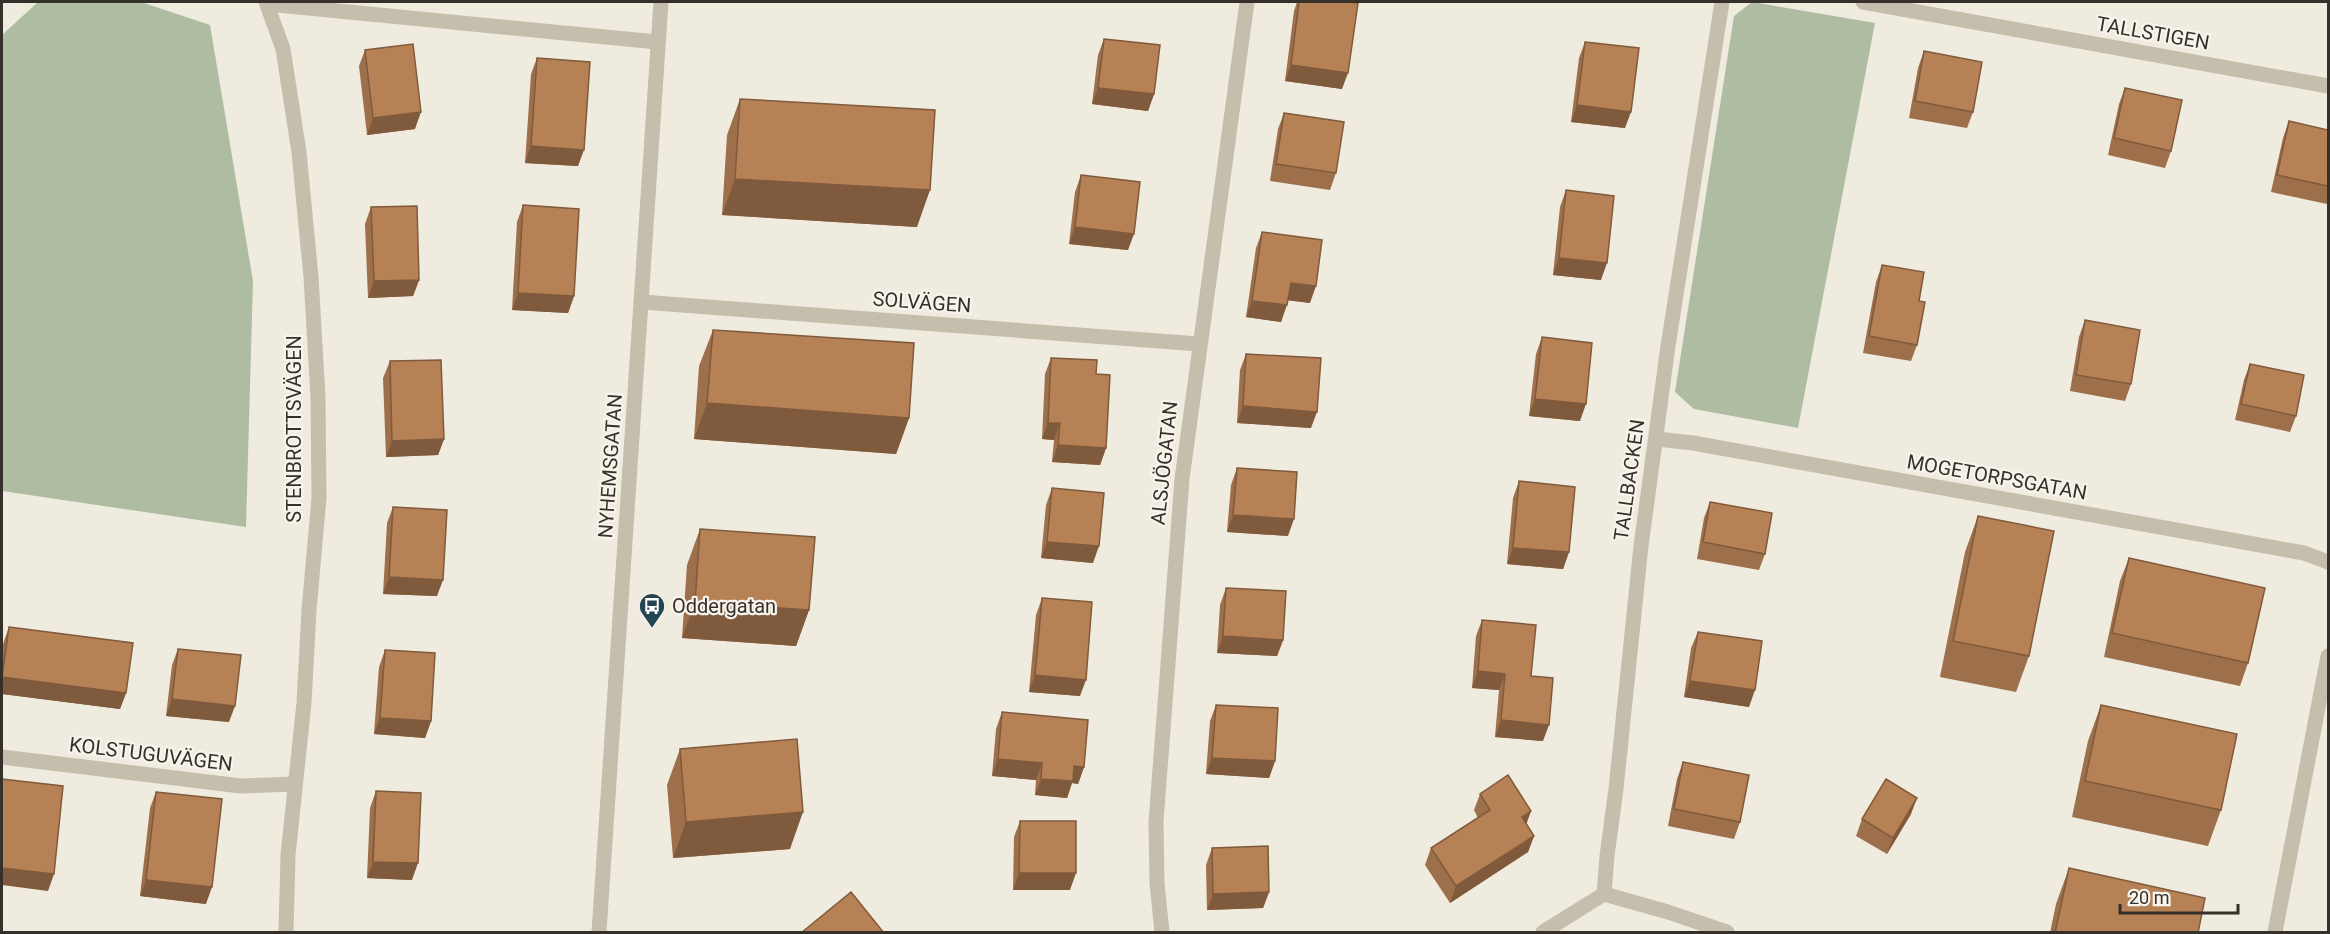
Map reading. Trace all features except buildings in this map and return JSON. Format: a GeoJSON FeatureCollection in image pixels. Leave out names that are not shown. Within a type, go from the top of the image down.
{"type":"FeatureCollection","features":[{"type":"Feature","properties":{"kind":"street","name":"NYHEMSGATAN"},"geometry":{"type":"LineString","coordinates":[[599,933],[661,2]]}},
{"type":"Feature","properties":{"kind":"street","name":"ALSJÖGATAN"},"geometry":{"type":"LineString","coordinates":[[1162,933],[1157,883],[1156,822],[1182,479],[1247,2]]}},
{"type":"Feature","properties":{"kind":"street","name":"TALLBACKEN"},"geometry":{"type":"LineString","coordinates":[[1604,894],[1641,546],[1668,346],[1722,2]]}},
{"type":"Feature","properties":{"kind":"street","name":"TALLSTIGEN"},"geometry":{"type":"LineString","coordinates":[[1863,2],[2328,86]]}},
{"type":"Feature","properties":{"kind":"street"},"geometry":{"type":"LineString","coordinates":[[266,3],[657,42]]}},
{"type":"Feature","properties":{"kind":"street","name":"STENBROTTSVÄGEN"},"geometry":{"type":"LineString","coordinates":[[266,3],[283,49],[299,152],[311,276],[318,397],[319,498],[309,610],[304,703],[288,855],[286,933]]}},
{"type":"Feature","properties":{"kind":"street","name":"SOLVÄGEN"},"geometry":{"type":"LineString","coordinates":[[642,302],[1199,344]]}},
{"type":"Feature","properties":{"kind":"street","name":"MOGETORPSGATAN"},"geometry":{"type":"LineString","coordinates":[[1657,439],[1693,443],[2304,553],[2328,562]]}},
{"type":"Feature","properties":{"kind":"street"},"geometry":{"type":"LineString","coordinates":[[2275,933],[2328,656]]}},
{"type":"Feature","properties":{"kind":"street","name":"KOLSTUGUVÄGEN"},"geometry":{"type":"LineString","coordinates":[[2,757],[241,786],[295,784]]}},
{"type":"Feature","properties":{"kind":"street"},"geometry":{"type":"LineString","coordinates":[[1543,933],[1604,894],[1668,912],[1727,933]]}},
{"type":"Feature","properties":{"kind":"green space"},"geometry":{"type":"Polygon","coordinates":[[[38,2],[141,2],[210,25],[253,281],[246,527],[2,491],[2,35],[38,2]]]}},
{"type":"Feature","properties":{"kind":"green space"},"geometry":{"type":"Polygon","coordinates":[[[1752,2],[1875,23],[1798,428],[1694,409],[1675,392],[1734,16],[1752,2]]]}},
{"type":"Feature","properties":{"kind":"place","name":"Oddergatan"},"geometry":{"type":"Point","coordinates":[652,629]}}]}
